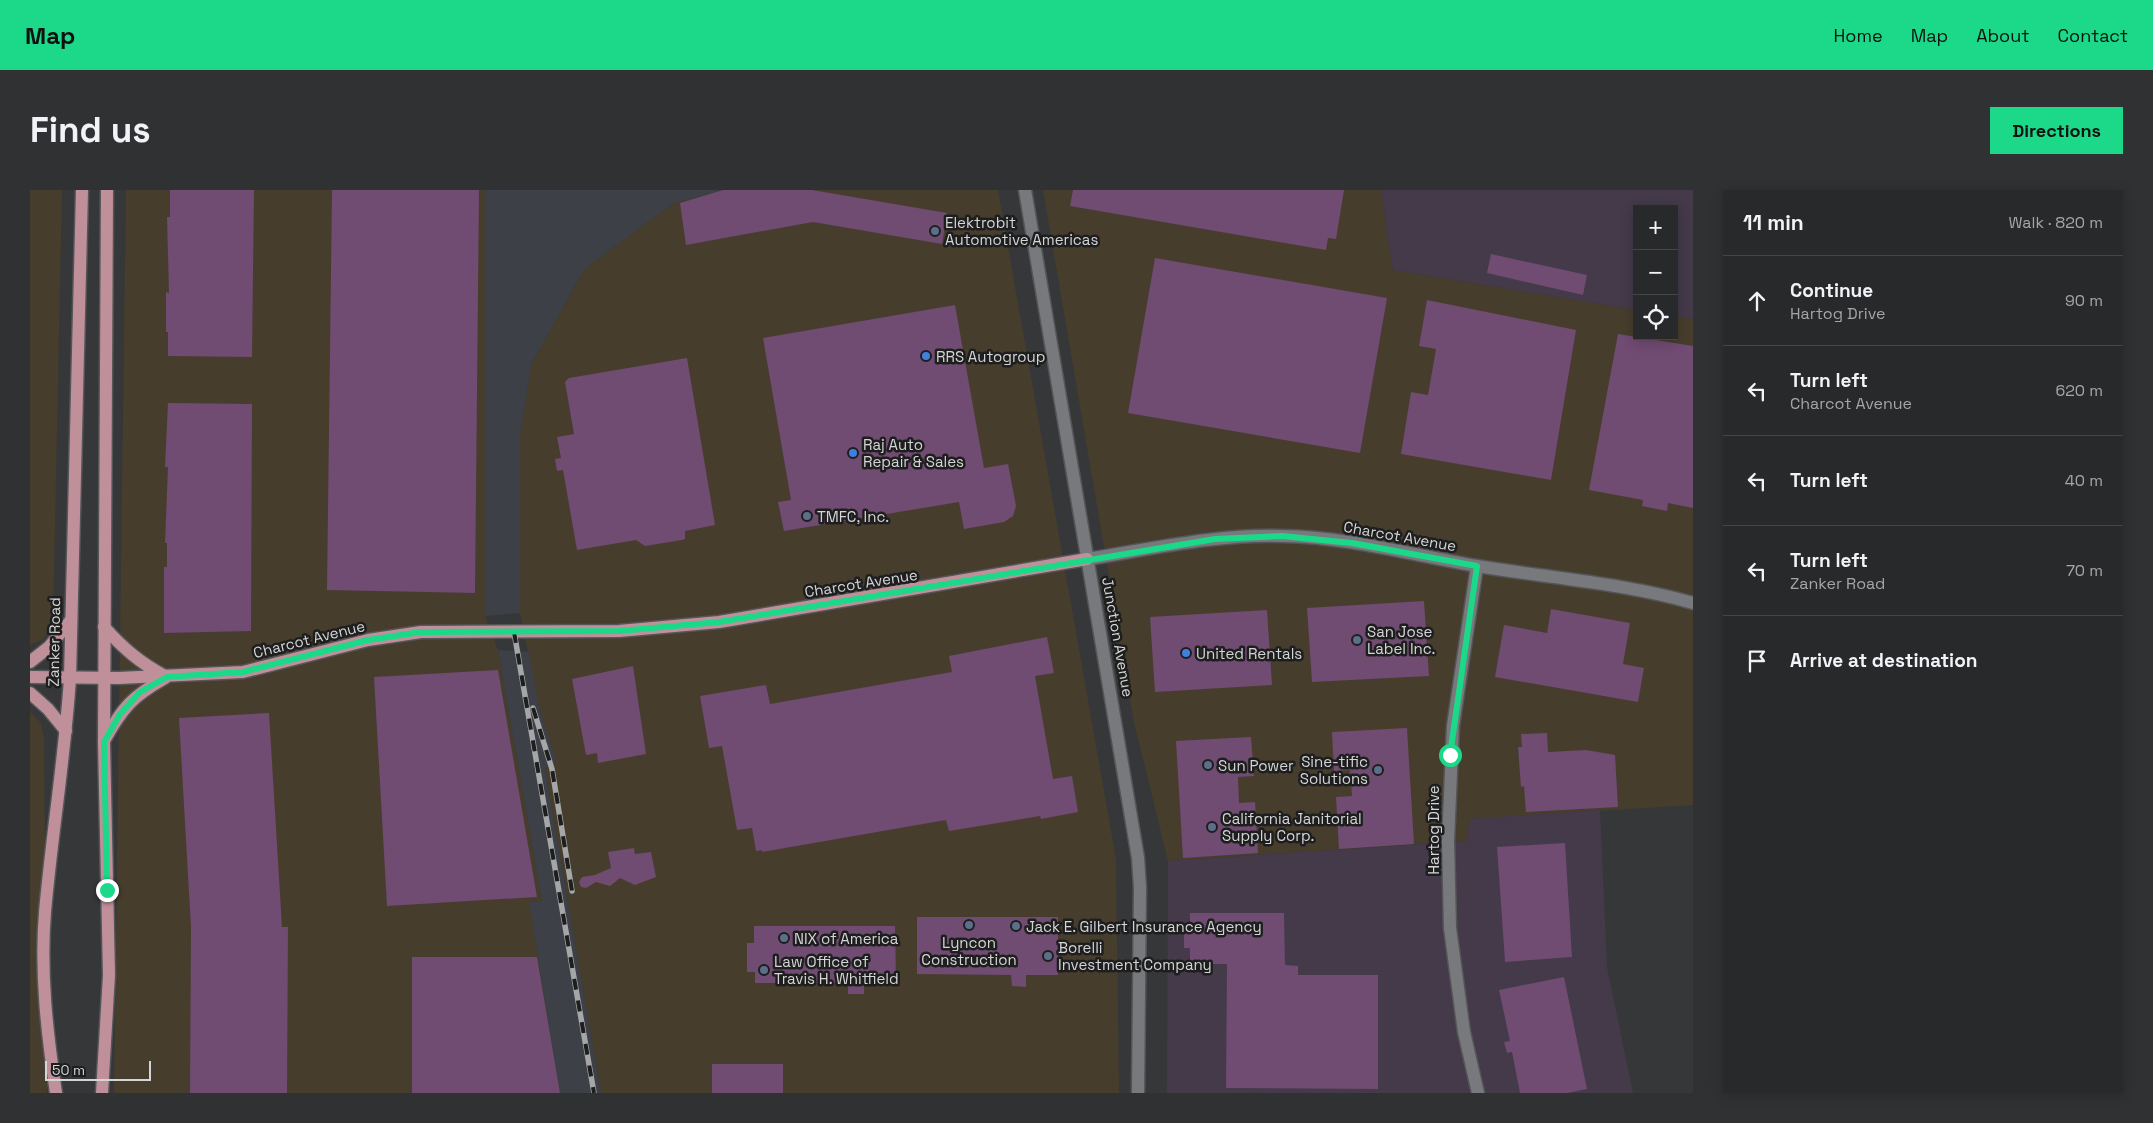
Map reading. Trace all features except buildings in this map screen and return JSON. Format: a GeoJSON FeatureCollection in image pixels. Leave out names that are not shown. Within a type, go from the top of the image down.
{"type":"FeatureCollection","features":[{"type":"Feature","properties":{"kind":"main road","name":"Zanker Road"},"geometry":{"type":"LineString","coordinates":[[56,1093],[45,1009],[44,942],[45,912],[66,731],[70,678],[82,190]]}},
{"type":"Feature","properties":{"kind":"main road"},"geometry":{"type":"LineString","coordinates":[[102,1093],[109,976],[104,742],[107,190]]}},
{"type":"Feature","properties":{"kind":"main road","name":"Charcot Avenue"},"geometry":{"type":"LineString","coordinates":[[30,677],[167,677],[243,672],[368,640],[421,632],[619,631],[719,622],[1087,559]]}},
{"type":"Feature","properties":{"kind":"main road"},"geometry":{"type":"LineString","coordinates":[[30,662],[49,647],[71,620]]}},
{"type":"Feature","properties":{"kind":"main road"},"geometry":{"type":"LineString","coordinates":[[104,627],[123,648],[144,665],[167,677]]}},
{"type":"Feature","properties":{"kind":"main road"},"geometry":{"type":"LineString","coordinates":[[104,742],[120,714],[140,692],[167,677]]}},
{"type":"Feature","properties":{"kind":"main road"},"geometry":{"type":"LineString","coordinates":[[30,693],[48,708],[66,731]]}},
{"type":"Feature","properties":{"kind":"street","name":"Junction Avenue"},"geometry":{"type":"LineString","coordinates":[[1025,190],[1138,858],[1140,888],[1138,1093]]}},
{"type":"Feature","properties":{"kind":"street","name":"Charcot Avenue"},"geometry":{"type":"LineString","coordinates":[[1087,559],[1215,539],[1282,536],[1352,543],[1477,566],[1659,594],[1693,603]]}},
{"type":"Feature","properties":{"kind":"street","name":"Hartog Drive"},"geometry":{"type":"LineString","coordinates":[[1477,566],[1453,726],[1448,841],[1450,928],[1464,1032],[1478,1093]]}},
{"type":"Feature","properties":{"kind":"shaded area"},"geometry":{"type":"Polygon","coordinates":[[[30,190],[62,190],[53,619],[50,631],[42,640],[30,645],[30,190]]]}},
{"type":"Feature","properties":{"kind":"shaded area"},"geometry":{"type":"Polygon","coordinates":[[[126,190],[485,190],[485,616],[498,650],[542,901],[529,902],[560,1093],[114,1093],[126,190]]]}},
{"type":"Feature","properties":{"kind":"shaded area"},"geometry":{"type":"Polygon","coordinates":[[[485,190],[722,190],[672,204],[584,269],[531,365],[520,436],[520,613],[485,616],[485,190]]]}},
{"type":"Feature","properties":{"kind":"shaded area"},"geometry":{"type":"Polygon","coordinates":[[[722,190],[998,190],[1116,859],[1119,1093],[601,1093],[545,769],[556,760],[539,707],[520,613],[520,436],[531,365],[584,269],[672,204],[722,190]]]}},
{"type":"Feature","properties":{"kind":"shaded area"},"geometry":{"type":"Polygon","coordinates":[[[1043,190],[1381,190],[1393,270],[1633,309],[1633,340],[1678,340],[1678,317],[1693,319],[1693,805],[1469,819],[1468,841],[1168,861],[1134,722],[1043,190]]]}},
{"type":"Feature","properties":{"kind":"shaded area"},"geometry":{"type":"Polygon","coordinates":[[[1381,190],[1693,190],[1693,319],[1678,317],[1678,205],[1633,205],[1633,309],[1393,270],[1381,190]]]}},
{"type":"Feature","properties":{"kind":"shaded area"},"geometry":{"type":"Polygon","coordinates":[[[498,650],[529,652],[539,707],[556,760],[545,769],[601,1093],[560,1093],[529,902],[542,901],[498,650]]]}},
{"type":"Feature","properties":{"kind":"shaded area"},"geometry":{"type":"Polygon","coordinates":[[[30,712],[41,723],[44,738],[47,1093],[30,1093],[30,712]]]}},
{"type":"Feature","properties":{"kind":"shaded area"},"geometry":{"type":"Polygon","coordinates":[[[1600,810],[1607,967],[1633,1093],[1167,1093],[1168,861],[1468,841],[1469,819],[1600,810]]]}},
{"type":"Feature","properties":{"kind":"railway"},"geometry":{"type":"LineString","coordinates":[[514,632],[594,1093]]}},
{"type":"Feature","properties":{"kind":"railway"},"geometry":{"type":"LineString","coordinates":[[533,708],[552,769],[572,891]]}},
{"type":"Feature","properties":{"kind":"place","name":"Elektrobit Automotive Americas"},"geometry":{"type":"Point","coordinates":[935,231]}},
{"type":"Feature","properties":{"kind":"place","name":"RRS Autogroup"},"geometry":{"type":"Point","coordinates":[926,356]}},
{"type":"Feature","properties":{"kind":"place","name":"Raj Auto Repair & Sales"},"geometry":{"type":"Point","coordinates":[853,453]}},
{"type":"Feature","properties":{"kind":"place","name":"TMFC, Inc."},"geometry":{"type":"Point","coordinates":[807,516]}},
{"type":"Feature","properties":{"kind":"place","name":"San Jose Label Inc."},"geometry":{"type":"Point","coordinates":[1357,640]}},
{"type":"Feature","properties":{"kind":"place","name":"United Rentals"},"geometry":{"type":"Point","coordinates":[1186,653]}},
{"type":"Feature","properties":{"kind":"place","name":"Sun Power"},"geometry":{"type":"Point","coordinates":[1208,765]}},
{"type":"Feature","properties":{"kind":"place","name":"Sine-tific Solutions"},"geometry":{"type":"Point","coordinates":[1378,770]}},
{"type":"Feature","properties":{"kind":"place","name":"California Janitorial Supply Corp."},"geometry":{"type":"Point","coordinates":[1212,827]}},
{"type":"Feature","properties":{"kind":"place","name":"Lyncon Construction"},"geometry":{"type":"Point","coordinates":[969,925]}},
{"type":"Feature","properties":{"kind":"place","name":"Jack E. Gilbert Insurance Agency"},"geometry":{"type":"Point","coordinates":[1016,926]}},
{"type":"Feature","properties":{"kind":"place","name":"NIX of America"},"geometry":{"type":"Point","coordinates":[784,938]}},
{"type":"Feature","properties":{"kind":"place","name":"Borelli Investment Company"},"geometry":{"type":"Point","coordinates":[1048,956]}},
{"type":"Feature","properties":{"kind":"place","name":"Law Office of Travis H. Whitfield"},"geometry":{"type":"Point","coordinates":[764,970]}},
{"type":"Feature","properties":{"kind":"route"},"geometry":{"type":"LineString","coordinates":[[107,890],[104,832],[104,742],[120,714],[140,692],[167,677],[243,672],[368,640],[421,632],[619,631],[719,622],[1215,539],[1282,536],[1352,543],[1477,566],[1450,755]]}}]}
